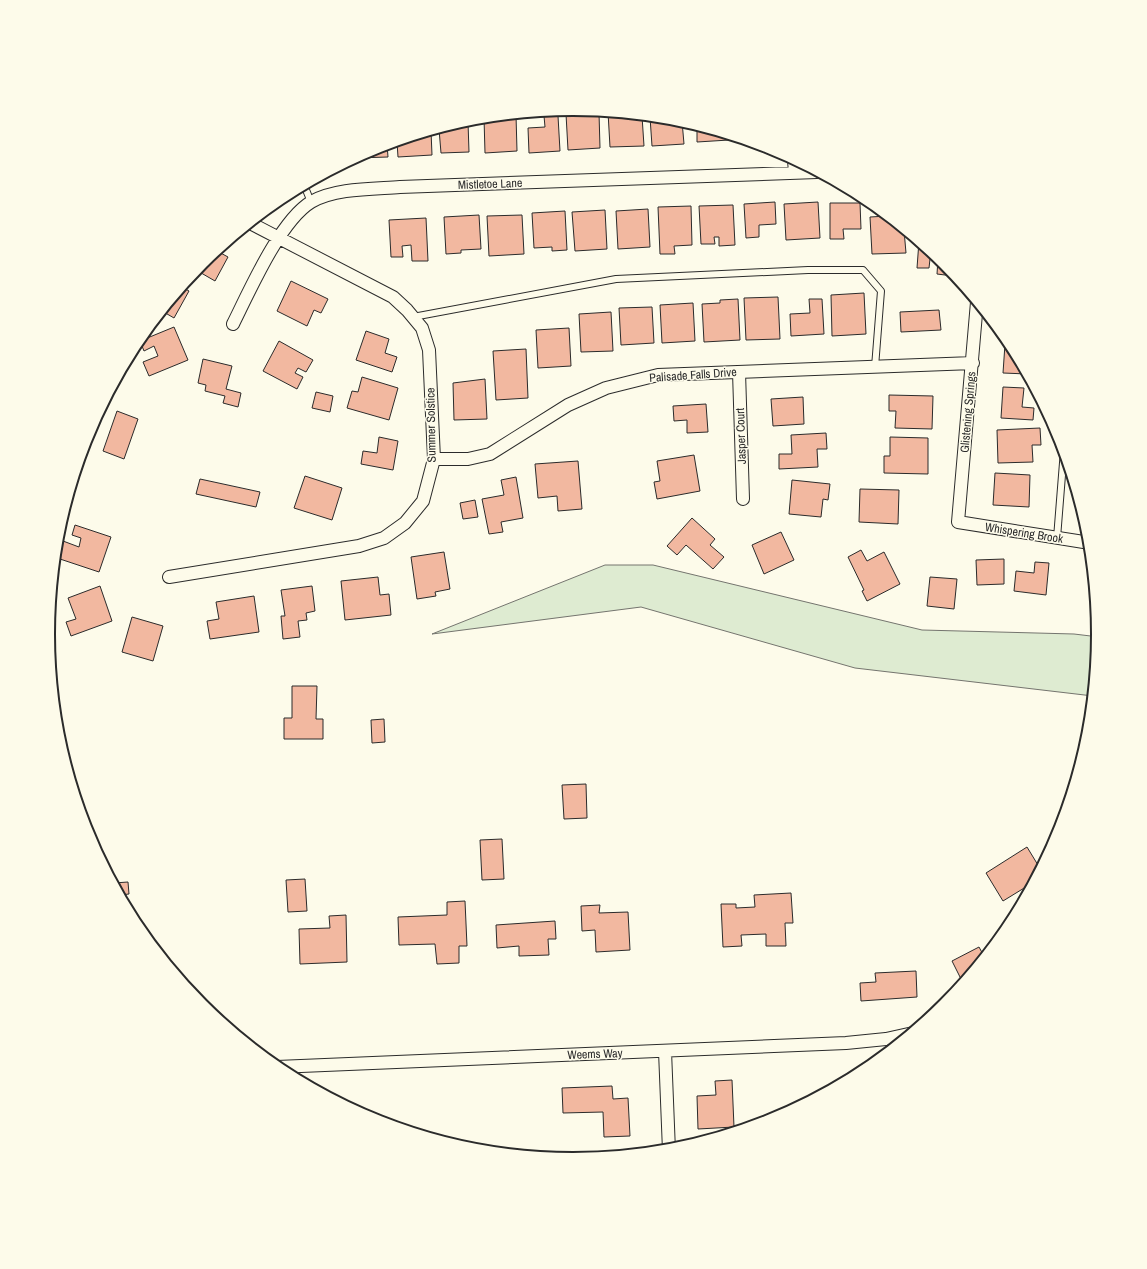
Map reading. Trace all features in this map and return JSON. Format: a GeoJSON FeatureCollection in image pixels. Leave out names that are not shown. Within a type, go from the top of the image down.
{"type":"FeatureCollection","features":[{"type":"Feature","properties":{"kind":"street"},"geometry":{"type":"LineString","coordinates":[[794,165],[795,173]]}},
{"type":"Feature","properties":{"kind":"street","name":"Mistletoe Lane"},"geometry":{"type":"LineString","coordinates":[[233,324],[278,238],[291,218],[311,202],[342,191],[400,187],[809,172]]}},
{"type":"Feature","properties":{"kind":"street","name":"Summer Solstice"},"geometry":{"type":"LineString","coordinates":[[169,577],[359,546],[384,538],[404,523],[423,501],[434,459],[429,350],[422,328],[393,297],[255,226]]}},
{"type":"Feature","properties":{"kind":"street","name":"Glistening Springs"},"geometry":{"type":"LineString","coordinates":[[958,522],[977,309]]}},
{"type":"Feature","properties":{"kind":"street","name":"Palisade Falls Drive"},"geometry":{"type":"LineString","coordinates":[[434,459],[468,459],[490,454],[568,405],[606,388],[658,375],[973,363]]}},
{"type":"Feature","properties":{"kind":"street","name":"Jasper Court"},"geometry":{"type":"LineString","coordinates":[[739,372],[744,500]]}},
{"type":"Feature","properties":{"kind":"street","name":"Whispering Brook"},"geometry":{"type":"LineString","coordinates":[[958,522],[1084,542]]}},
{"type":"Feature","properties":{"kind":"street","name":"Weems Way"},"geometry":{"type":"LineString","coordinates":[[286,1067],[846,1043],[886,1039],[901,1036]]}},
{"type":"Feature","properties":{"kind":"street"},"geometry":{"type":"LineString","coordinates":[[665,1051],[668,1144]]}},
{"type":"Feature","properties":{"kind":"lane"},"geometry":{"type":"LineString","coordinates":[[306,190],[311,202]]}},
{"type":"Feature","properties":{"kind":"lane"},"geometry":{"type":"LineString","coordinates":[[413,317],[616,279],[808,270],[863,270],[881,291],[875,367]]}},
{"type":"Feature","properties":{"kind":"lane"},"geometry":{"type":"LineString","coordinates":[[1057,538],[1063,465]]}},
{"type":"Feature","properties":{"kind":"green space"},"geometry":{"type":"Polygon","coordinates":[[[605,565],[653,565],[922,630],[1074,634],[1092,636],[1089,695],[855,668],[641,607],[432,634],[605,565]]]}},
{"type":"Feature","properties":{"kind":"building"},"geometry":{"type":"Polygon","coordinates":[[[558,116],[560,151],[529,153],[528,128],[545,127],[544,117],[558,116]]]}},
{"type":"Feature","properties":{"kind":"building"},"geometry":{"type":"Polygon","coordinates":[[[566,116],[599,117],[600,148],[568,150],[566,116]]]}},
{"type":"Feature","properties":{"kind":"building"},"geometry":{"type":"Polygon","coordinates":[[[608,117],[642,120],[644,146],[610,147],[608,117]]]}},
{"type":"Feature","properties":{"kind":"building"},"geometry":{"type":"Polygon","coordinates":[[[516,119],[517,151],[485,153],[484,124],[516,119]]]}},
{"type":"Feature","properties":{"kind":"building"},"geometry":{"type":"Polygon","coordinates":[[[650,122],[683,128],[684,144],[652,146],[650,122]]]}},
{"type":"Feature","properties":{"kind":"building"},"geometry":{"type":"Polygon","coordinates":[[[468,127],[469,152],[441,153],[439,134],[468,127]]]}},
{"type":"Feature","properties":{"kind":"building"},"geometry":{"type":"Polygon","coordinates":[[[697,131],[728,140],[697,142],[697,131]]]}},
{"type":"Feature","properties":{"kind":"building"},"geometry":{"type":"Polygon","coordinates":[[[431,136],[432,155],[398,157],[397,147],[431,136]]]}},
{"type":"Feature","properties":{"kind":"building"},"geometry":{"type":"Polygon","coordinates":[[[388,151],[388,157],[369,158],[388,151]]]}},
{"type":"Feature","properties":{"kind":"building"},"geometry":{"type":"Polygon","coordinates":[[[775,202],[776,224],[759,225],[759,237],[746,238],[744,204],[775,202]]]}},
{"type":"Feature","properties":{"kind":"building"},"geometry":{"type":"Polygon","coordinates":[[[818,202],[820,238],[786,240],[784,204],[818,202]]]}},
{"type":"Feature","properties":{"kind":"building"},"geometry":{"type":"Polygon","coordinates":[[[830,203],[860,203],[861,229],[843,229],[844,239],[830,239],[830,203]]]}},
{"type":"Feature","properties":{"kind":"building"},"geometry":{"type":"Polygon","coordinates":[[[733,205],[735,245],[719,246],[719,237],[714,237],[715,244],[701,244],[699,206],[733,205]]]}},
{"type":"Feature","properties":{"kind":"building"},"geometry":{"type":"Polygon","coordinates":[[[691,206],[692,245],[674,246],[675,254],[660,254],[658,207],[691,206]]]}},
{"type":"Feature","properties":{"kind":"building"},"geometry":{"type":"Polygon","coordinates":[[[648,209],[650,247],[618,249],[616,211],[648,209]]]}},
{"type":"Feature","properties":{"kind":"building"},"geometry":{"type":"Polygon","coordinates":[[[605,210],[607,249],[575,251],[572,212],[605,210]]]}},
{"type":"Feature","properties":{"kind":"building"},"geometry":{"type":"Polygon","coordinates":[[[565,211],[567,250],[552,251],[552,247],[534,248],[532,213],[565,211]]]}},
{"type":"Feature","properties":{"kind":"building"},"geometry":{"type":"Polygon","coordinates":[[[479,215],[481,249],[461,250],[461,253],[446,254],[444,217],[479,215]]]}},
{"type":"Feature","properties":{"kind":"building"},"geometry":{"type":"Polygon","coordinates":[[[522,215],[524,254],[489,256],[487,216],[522,215]]]}},
{"type":"Feature","properties":{"kind":"building"},"geometry":{"type":"Polygon","coordinates":[[[880,216],[905,236],[906,253],[872,254],[870,217],[880,216]]]}},
{"type":"Feature","properties":{"kind":"building"},"geometry":{"type":"Polygon","coordinates":[[[426,218],[428,261],[412,261],[411,245],[402,246],[403,257],[391,257],[389,220],[426,218]]]}},
{"type":"Feature","properties":{"kind":"building"},"geometry":{"type":"Polygon","coordinates":[[[918,248],[930,259],[929,268],[917,268],[918,248]]]}},
{"type":"Feature","properties":{"kind":"building"},"geometry":{"type":"Polygon","coordinates":[[[222,254],[228,257],[215,281],[202,273],[222,254]]]}},
{"type":"Feature","properties":{"kind":"building"},"geometry":{"type":"Polygon","coordinates":[[[938,266],[947,275],[937,274],[938,266]]]}},
{"type":"Feature","properties":{"kind":"building"},"geometry":{"type":"Polygon","coordinates":[[[291,281],[328,299],[321,313],[314,310],[307,326],[277,311],[291,281]]]}},
{"type":"Feature","properties":{"kind":"building"},"geometry":{"type":"Polygon","coordinates":[[[187,290],[189,291],[174,318],[167,314],[187,290]]]}},
{"type":"Feature","properties":{"kind":"building"},"geometry":{"type":"Polygon","coordinates":[[[864,293],[866,334],[832,336],[831,295],[864,293]]]}},
{"type":"Feature","properties":{"kind":"building"},"geometry":{"type":"Polygon","coordinates":[[[778,297],[780,339],[746,340],[744,298],[778,297]]]}},
{"type":"Feature","properties":{"kind":"building"},"geometry":{"type":"Polygon","coordinates":[[[738,299],[740,340],[704,342],[702,304],[720,303],[720,300],[738,299]]]}},
{"type":"Feature","properties":{"kind":"building"},"geometry":{"type":"Polygon","coordinates":[[[809,299],[822,299],[824,334],[791,336],[790,314],[810,313],[809,299]]]}},
{"type":"Feature","properties":{"kind":"building"},"geometry":{"type":"Polygon","coordinates":[[[693,303],[695,341],[662,343],[660,305],[693,303]]]}},
{"type":"Feature","properties":{"kind":"building"},"geometry":{"type":"Polygon","coordinates":[[[652,307],[654,343],[621,345],[619,308],[652,307]]]}},
{"type":"Feature","properties":{"kind":"building"},"geometry":{"type":"Polygon","coordinates":[[[939,310],[941,330],[901,332],[900,312],[939,310]]]}},
{"type":"Feature","properties":{"kind":"building"},"geometry":{"type":"Polygon","coordinates":[[[611,312],[613,351],[581,352],[579,314],[611,312]]]}},
{"type":"Feature","properties":{"kind":"building"},"geometry":{"type":"Polygon","coordinates":[[[174,327],[188,360],[149,376],[143,362],[158,356],[154,346],[144,351],[142,346],[148,338],[174,327]]]}},
{"type":"Feature","properties":{"kind":"building"},"geometry":{"type":"Polygon","coordinates":[[[569,328],[571,366],[538,368],[536,330],[569,328]]]}},
{"type":"Feature","properties":{"kind":"building"},"geometry":{"type":"Polygon","coordinates":[[[366,331],[389,339],[385,353],[397,357],[392,372],[356,360],[366,331]]]}},
{"type":"Feature","properties":{"kind":"building"},"geometry":{"type":"Polygon","coordinates":[[[279,341],[313,360],[306,372],[298,368],[295,373],[303,377],[297,389],[263,371],[279,341]]]}},
{"type":"Feature","properties":{"kind":"building"},"geometry":{"type":"Polygon","coordinates":[[[1005,346],[1022,374],[1003,373],[1005,346]]]}},
{"type":"Feature","properties":{"kind":"building"},"geometry":{"type":"Polygon","coordinates":[[[526,349],[528,398],[496,400],[493,351],[526,349]]]}},
{"type":"Feature","properties":{"kind":"building"},"geometry":{"type":"Polygon","coordinates":[[[203,359],[232,366],[226,389],[241,393],[238,407],[223,403],[225,396],[205,391],[206,385],[198,383],[203,359]]]}},
{"type":"Feature","properties":{"kind":"building"},"geometry":{"type":"Polygon","coordinates":[[[362,377],[398,388],[389,420],[347,408],[352,391],[358,392],[362,377]]]}},
{"type":"Feature","properties":{"kind":"building"},"geometry":{"type":"Polygon","coordinates":[[[485,379],[487,419],[454,420],[453,383],[485,379]]]}},
{"type":"Feature","properties":{"kind":"building"},"geometry":{"type":"Polygon","coordinates":[[[1003,387],[1024,388],[1022,407],[1034,408],[1033,420],[1001,418],[1003,387]]]}},
{"type":"Feature","properties":{"kind":"building"},"geometry":{"type":"Polygon","coordinates":[[[316,392],[333,396],[330,412],[312,408],[316,392]]]}},
{"type":"Feature","properties":{"kind":"building"},"geometry":{"type":"Polygon","coordinates":[[[889,395],[933,396],[932,429],[895,428],[896,411],[889,411],[889,395]]]}},
{"type":"Feature","properties":{"kind":"building"},"geometry":{"type":"Polygon","coordinates":[[[803,397],[804,424],[773,426],[771,399],[803,397]]]}},
{"type":"Feature","properties":{"kind":"building"},"geometry":{"type":"Polygon","coordinates":[[[706,404],[708,432],[687,433],[687,420],[674,421],[673,406],[706,404]]]}},
{"type":"Feature","properties":{"kind":"building"},"geometry":{"type":"Polygon","coordinates":[[[117,411],[138,419],[124,459],[103,451],[117,411]]]}},
{"type":"Feature","properties":{"kind":"building"},"geometry":{"type":"Polygon","coordinates":[[[1040,428],[1041,445],[1032,445],[1033,462],[998,463],[997,430],[1040,428]]]}},
{"type":"Feature","properties":{"kind":"building"},"geometry":{"type":"Polygon","coordinates":[[[826,433],[827,449],[817,449],[818,467],[779,469],[779,454],[792,454],[791,435],[826,433]]]}},
{"type":"Feature","properties":{"kind":"building"},"geometry":{"type":"Polygon","coordinates":[[[379,437],[398,441],[393,470],[361,464],[363,451],[377,453],[379,437]]]}},
{"type":"Feature","properties":{"kind":"building"},"geometry":{"type":"Polygon","coordinates":[[[890,437],[928,438],[928,474],[884,473],[884,456],[890,456],[890,437]]]}},
{"type":"Feature","properties":{"kind":"building"},"geometry":{"type":"Polygon","coordinates":[[[694,455],[700,491],[657,499],[654,482],[660,481],[657,461],[694,455]]]}},
{"type":"Feature","properties":{"kind":"building"},"geometry":{"type":"Polygon","coordinates":[[[578,461],[582,509],[558,511],[557,496],[538,498],[535,464],[578,461]]]}},
{"type":"Feature","properties":{"kind":"building"},"geometry":{"type":"Polygon","coordinates":[[[995,473],[1030,475],[1029,507],[993,505],[995,473]]]}},
{"type":"Feature","properties":{"kind":"building"},"geometry":{"type":"Polygon","coordinates":[[[305,476],[342,488],[332,520],[294,508],[305,476]]]}},
{"type":"Feature","properties":{"kind":"building"},"geometry":{"type":"Polygon","coordinates":[[[516,477],[523,518],[501,522],[503,532],[489,534],[482,499],[504,495],[501,480],[516,477]]]}},
{"type":"Feature","properties":{"kind":"building"},"geometry":{"type":"Polygon","coordinates":[[[200,479],[260,492],[256,507],[196,494],[200,479]]]}},
{"type":"Feature","properties":{"kind":"building"},"geometry":{"type":"Polygon","coordinates":[[[792,480],[830,484],[828,500],[823,499],[821,517],[789,514],[792,480]]]}},
{"type":"Feature","properties":{"kind":"building"},"geometry":{"type":"Polygon","coordinates":[[[860,489],[899,490],[898,524],[859,522],[860,489]]]}},
{"type":"Feature","properties":{"kind":"building"},"geometry":{"type":"Polygon","coordinates":[[[475,500],[478,517],[463,519],[460,503],[475,500]]]}},
{"type":"Feature","properties":{"kind":"building"},"geometry":{"type":"Polygon","coordinates":[[[692,518],[715,539],[710,545],[724,557],[713,569],[686,545],[677,555],[667,546],[692,518]]]}},
{"type":"Feature","properties":{"kind":"building"},"geometry":{"type":"Polygon","coordinates":[[[75,525],[111,537],[99,572],[60,559],[64,541],[79,547],[81,538],[72,535],[75,525]]]}},
{"type":"Feature","properties":{"kind":"building"},"geometry":{"type":"Polygon","coordinates":[[[781,532],[794,560],[764,574],[752,545],[781,532]]]}},
{"type":"Feature","properties":{"kind":"building"},"geometry":{"type":"Polygon","coordinates":[[[861,550],[867,561],[884,552],[900,584],[867,601],[862,591],[864,590],[848,557],[861,550]]]}},
{"type":"Feature","properties":{"kind":"building"},"geometry":{"type":"Polygon","coordinates":[[[444,552],[450,589],[435,592],[436,596],[417,599],[411,557],[444,552]]]}},
{"type":"Feature","properties":{"kind":"building"},"geometry":{"type":"Polygon","coordinates":[[[1004,559],[1004,584],[977,585],[976,560],[1004,559]]]}},
{"type":"Feature","properties":{"kind":"building"},"geometry":{"type":"Polygon","coordinates":[[[1035,562],[1049,563],[1046,595],[1014,591],[1016,571],[1034,573],[1035,562]]]}},
{"type":"Feature","properties":{"kind":"building"},"geometry":{"type":"Polygon","coordinates":[[[378,577],[380,595],[389,594],[391,615],[345,620],[341,581],[378,577]]]}},
{"type":"Feature","properties":{"kind":"building"},"geometry":{"type":"Polygon","coordinates":[[[930,577],[957,579],[954,609],[927,606],[930,577]]]}},
{"type":"Feature","properties":{"kind":"building"},"geometry":{"type":"Polygon","coordinates":[[[100,586],[112,621],[71,636],[66,622],[76,619],[68,598],[100,586]]]}},
{"type":"Feature","properties":{"kind":"building"},"geometry":{"type":"Polygon","coordinates":[[[312,586],[315,611],[306,613],[307,620],[298,621],[300,637],[283,639],[281,616],[285,616],[281,590],[312,586]]]}},
{"type":"Feature","properties":{"kind":"building"},"geometry":{"type":"Polygon","coordinates":[[[254,596],[259,632],[210,639],[207,621],[219,619],[216,602],[254,596]]]}},
{"type":"Feature","properties":{"kind":"building"},"geometry":{"type":"Polygon","coordinates":[[[132,617],[163,626],[153,661],[122,652],[132,617]]]}},
{"type":"Feature","properties":{"kind":"building"},"geometry":{"type":"Polygon","coordinates":[[[292,686],[317,686],[316,719],[323,719],[323,739],[284,739],[284,718],[292,718],[292,686]]]}},
{"type":"Feature","properties":{"kind":"building"},"geometry":{"type":"Polygon","coordinates":[[[384,719],[385,742],[372,743],[371,720],[384,719]]]}},
{"type":"Feature","properties":{"kind":"building"},"geometry":{"type":"Polygon","coordinates":[[[586,784],[587,818],[564,819],[562,785],[586,784]]]}},
{"type":"Feature","properties":{"kind":"building"},"geometry":{"type":"Polygon","coordinates":[[[502,839],[504,879],[482,880],[480,840],[502,839]]]}},
{"type":"Feature","properties":{"kind":"building"},"geometry":{"type":"Polygon","coordinates":[[[1027,847],[1038,865],[1027,886],[1003,901],[986,873],[1027,847]]]}},
{"type":"Feature","properties":{"kind":"building"},"geometry":{"type":"Polygon","coordinates":[[[305,879],[307,911],[288,912],[286,880],[305,879]]]}},
{"type":"Feature","properties":{"kind":"building"},"geometry":{"type":"Polygon","coordinates":[[[128,882],[129,894],[124,895],[118,883],[128,882]]]}},
{"type":"Feature","properties":{"kind":"building"},"geometry":{"type":"Polygon","coordinates":[[[791,893],[793,923],[785,923],[786,946],[766,946],[766,934],[741,935],[742,946],[723,947],[721,904],[736,904],[736,908],[755,907],[754,895],[791,893]]]}},
{"type":"Feature","properties":{"kind":"building"},"geometry":{"type":"Polygon","coordinates":[[[465,901],[467,946],[459,946],[459,963],[437,964],[435,944],[399,945],[398,917],[447,915],[447,902],[465,901]]]}},
{"type":"Feature","properties":{"kind":"building"},"geometry":{"type":"Polygon","coordinates":[[[600,905],[599,913],[628,912],[630,950],[596,952],[595,930],[582,931],[581,906],[600,905]]]}},
{"type":"Feature","properties":{"kind":"building"},"geometry":{"type":"Polygon","coordinates":[[[346,915],[347,962],[300,964],[299,929],[330,928],[329,916],[346,915]]]}},
{"type":"Feature","properties":{"kind":"building"},"geometry":{"type":"Polygon","coordinates":[[[555,921],[556,939],[548,939],[549,955],[519,956],[519,946],[497,948],[496,925],[555,921]]]}},
{"type":"Feature","properties":{"kind":"building"},"geometry":{"type":"Polygon","coordinates":[[[979,947],[982,953],[961,978],[952,961],[979,947]]]}},
{"type":"Feature","properties":{"kind":"building"},"geometry":{"type":"Polygon","coordinates":[[[916,971],[917,997],[861,1001],[860,983],[876,982],[875,973],[916,971]]]}},
{"type":"Feature","properties":{"kind":"building"},"geometry":{"type":"Polygon","coordinates":[[[732,1080],[734,1127],[698,1129],[697,1096],[716,1095],[715,1081],[732,1080]]]}},
{"type":"Feature","properties":{"kind":"building"},"geometry":{"type":"Polygon","coordinates":[[[612,1086],[613,1099],[628,1098],[630,1136],[604,1137],[603,1112],[563,1113],[562,1088],[612,1086]]]}}]}
